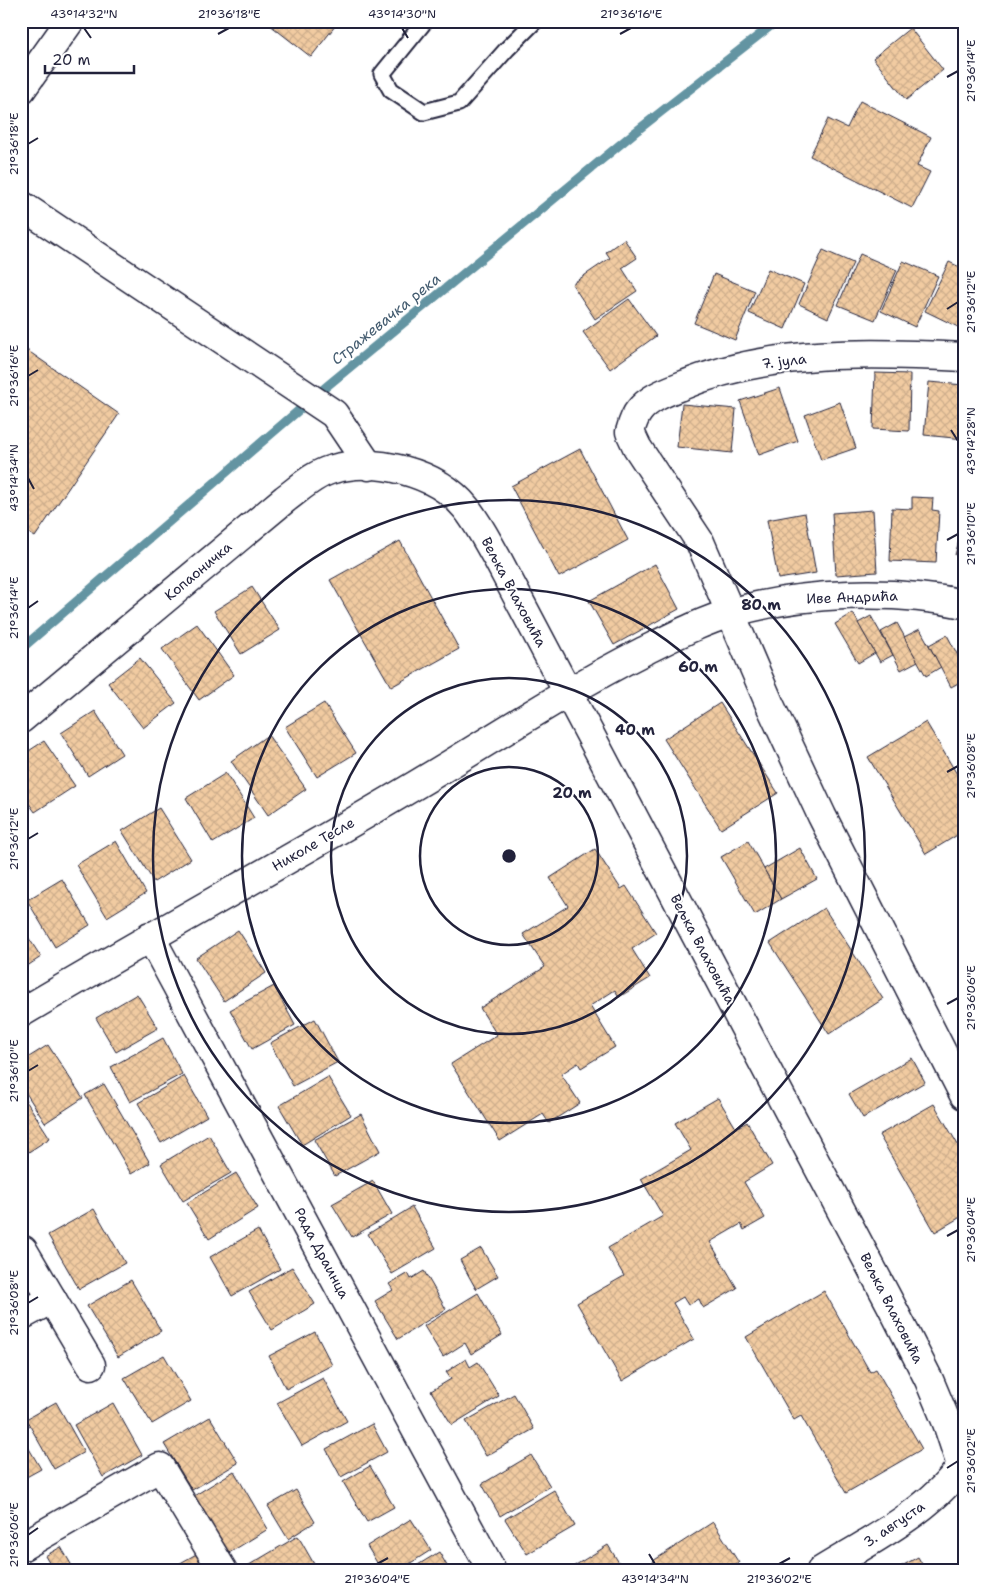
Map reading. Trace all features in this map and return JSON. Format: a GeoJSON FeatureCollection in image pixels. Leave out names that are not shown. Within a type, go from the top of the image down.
{"type":"FeatureCollection","features":[{"type":"Feature","properties":{"kind":"street"},"geometry":{"type":"LineString","coordinates":[[21,90],[70,21]]}},
{"type":"Feature","properties":{"kind":"street"},"geometry":{"type":"LineString","coordinates":[[21,206],[279,375],[334,414],[380,467]]}},
{"type":"Feature","properties":{"kind":"street","name":"7. јула"},"geometry":{"type":"LineString","coordinates":[[732,613],[700,542],[637,447],[630,432],[638,412],[658,396],[720,371],[779,360],[850,355],[908,354],[964,357]]}},
{"type":"Feature","properties":{"kind":"street","name":"Вељка Влаховића"},"geometry":{"type":"LineString","coordinates":[[380,467],[435,483],[450,492],[466,508],[498,560],[926,1374],[947,1423],[962,1468]]}},
{"type":"Feature","properties":{"kind":"street","name":"Копаоничка"},"geometry":{"type":"LineString","coordinates":[[21,719],[305,484],[330,470],[380,467]]}},
{"type":"Feature","properties":{"kind":"street","name":"Иве Андрића"},"geometry":{"type":"LineString","coordinates":[[604,672],[681,633],[732,613],[781,600],[901,595],[936,598],[964,604]]}},
{"type":"Feature","properties":{"kind":"street"},"geometry":{"type":"LineString","coordinates":[[732,613],[759,679],[822,816],[964,1095]]}},
{"type":"Feature","properties":{"kind":"street","name":"Николе Тесле"},"geometry":{"type":"LineString","coordinates":[[21,1013],[150,936],[382,805],[567,692],[604,672]]}},
{"type":"Feature","properties":{"kind":"street","name":"Рада Драинца"},"geometry":{"type":"LineString","coordinates":[[150,936],[492,1571]]}},
{"type":"Feature","properties":{"kind":"street"},"geometry":{"type":"LineString","coordinates":[[23,1250],[91,1365]]}},
{"type":"Feature","properties":{"kind":"street"},"geometry":{"type":"LineString","coordinates":[[21,1316],[52,1299]]}},
{"type":"Feature","properties":{"kind":"street"},"geometry":{"type":"LineString","coordinates":[[21,1547],[160,1467],[223,1571]]}},
{"type":"Feature","properties":{"kind":"street","name":"3. августа"},"geometry":{"type":"LineString","coordinates":[[821,1571],[921,1506],[962,1468]]}},
{"type":"Feature","properties":{"kind":"lane"},"geometry":{"type":"LineString","coordinates":[[425,21],[382,74],[391,90],[424,112],[459,103],[506,48],[535,21]]}},
{"type":"Feature","properties":{"kind":"building"},"geometry":{"type":"Polygon","coordinates":[[[265,21],[339,21],[311,57],[265,21]]]}},
{"type":"Feature","properties":{"kind":"building"},"geometry":{"type":"Polygon","coordinates":[[[910,28],[943,70],[906,100],[873,58],[910,28]]]}},
{"type":"Feature","properties":{"kind":"building"},"geometry":{"type":"Polygon","coordinates":[[[860,101],[931,137],[917,166],[930,172],[912,208],[810,156],[828,119],[847,128],[860,101]]]}},
{"type":"Feature","properties":{"kind":"building"},"geometry":{"type":"Polygon","coordinates":[[[624,239],[637,258],[622,268],[637,291],[595,319],[572,284],[610,258],[606,252],[624,239]]]}},
{"type":"Feature","properties":{"kind":"building"},"geometry":{"type":"Polygon","coordinates":[[[823,250],[853,263],[828,318],[799,304],[823,250]]]}},
{"type":"Feature","properties":{"kind":"building"},"geometry":{"type":"Polygon","coordinates":[[[860,254],[897,270],[875,320],[838,305],[860,254]]]}},
{"type":"Feature","properties":{"kind":"building"},"geometry":{"type":"Polygon","coordinates":[[[903,261],[938,276],[915,327],[881,311],[903,261]]]}},
{"type":"Feature","properties":{"kind":"building"},"geometry":{"type":"Polygon","coordinates":[[[949,262],[964,269],[964,316],[958,327],[925,311],[949,262]]]}},
{"type":"Feature","properties":{"kind":"building"},"geometry":{"type":"Polygon","coordinates":[[[768,269],[804,284],[785,329],[749,313],[768,269]]]}},
{"type":"Feature","properties":{"kind":"building"},"geometry":{"type":"Polygon","coordinates":[[[714,274],[755,291],[735,340],[694,323],[714,274]]]}},
{"type":"Feature","properties":{"kind":"building"},"geometry":{"type":"Polygon","coordinates":[[[629,299],[656,336],[610,369],[583,332],[629,299]]]}},
{"type":"Feature","properties":{"kind":"building"},"geometry":{"type":"Polygon","coordinates":[[[21,346],[119,414],[35,537],[21,528],[21,346]]]}},
{"type":"Feature","properties":{"kind":"building"},"geometry":{"type":"Polygon","coordinates":[[[875,373],[910,374],[909,431],[873,429],[875,373]]]}},
{"type":"Feature","properties":{"kind":"building"},"geometry":{"type":"Polygon","coordinates":[[[929,382],[964,385],[964,439],[924,435],[929,382]]]}},
{"type":"Feature","properties":{"kind":"building"},"geometry":{"type":"Polygon","coordinates":[[[780,388],[798,441],[759,455],[740,401],[780,388]]]}},
{"type":"Feature","properties":{"kind":"building"},"geometry":{"type":"Polygon","coordinates":[[[840,402],[856,448],[821,460],[805,415],[840,402]]]}},
{"type":"Feature","properties":{"kind":"building"},"geometry":{"type":"Polygon","coordinates":[[[682,404],[736,409],[732,453],[677,447],[682,404]]]}},
{"type":"Feature","properties":{"kind":"building"},"geometry":{"type":"Polygon","coordinates":[[[580,449],[628,540],[559,577],[511,486],[580,449]]]}},
{"type":"Feature","properties":{"kind":"building"},"geometry":{"type":"Polygon","coordinates":[[[912,497],[933,498],[932,510],[939,511],[936,563],[890,561],[892,508],[912,509],[912,497]]]}},
{"type":"Feature","properties":{"kind":"building"},"geometry":{"type":"Polygon","coordinates":[[[873,510],[877,572],[836,575],[832,513],[873,510]]]}},
{"type":"Feature","properties":{"kind":"building"},"geometry":{"type":"Polygon","coordinates":[[[805,513],[816,573],[778,579],[767,520],[805,513]]]}},
{"type":"Feature","properties":{"kind":"building"},"geometry":{"type":"Polygon","coordinates":[[[964,522],[964,557],[955,555],[964,522]]]}},
{"type":"Feature","properties":{"kind":"building"},"geometry":{"type":"Polygon","coordinates":[[[400,541],[459,649],[391,687],[330,580],[400,541]]]}},
{"type":"Feature","properties":{"kind":"building"},"geometry":{"type":"Polygon","coordinates":[[[655,564],[679,609],[614,645],[589,601],[655,564]]]}},
{"type":"Feature","properties":{"kind":"building"},"geometry":{"type":"Polygon","coordinates":[[[252,587],[280,630],[241,654],[214,611],[252,587]]]}},
{"type":"Feature","properties":{"kind":"building"},"geometry":{"type":"Polygon","coordinates":[[[853,613],[875,653],[858,663],[835,624],[853,613]]]}},
{"type":"Feature","properties":{"kind":"building"},"geometry":{"type":"Polygon","coordinates":[[[871,616],[893,655],[880,662],[858,623],[871,616]]]}},
{"type":"Feature","properties":{"kind":"building"},"geometry":{"type":"Polygon","coordinates":[[[897,623],[918,661],[901,670],[881,632],[897,623]]]}},
{"type":"Feature","properties":{"kind":"building"},"geometry":{"type":"Polygon","coordinates":[[[197,624],[234,675],[199,700],[162,649],[197,624]]]}},
{"type":"Feature","properties":{"kind":"building"},"geometry":{"type":"Polygon","coordinates":[[[920,629],[941,667],[926,676],[904,637],[920,629]]]}},
{"type":"Feature","properties":{"kind":"building"},"geometry":{"type":"Polygon","coordinates":[[[947,635],[964,667],[964,680],[951,687],[929,645],[947,635]]]}},
{"type":"Feature","properties":{"kind":"building"},"geometry":{"type":"Polygon","coordinates":[[[140,658],[176,703],[143,728],[108,683],[140,658]]]}},
{"type":"Feature","properties":{"kind":"building"},"geometry":{"type":"Polygon","coordinates":[[[324,703],[356,753],[317,777],[285,727],[324,703]]]}},
{"type":"Feature","properties":{"kind":"building"},"geometry":{"type":"Polygon","coordinates":[[[720,703],[778,793],[721,829],[664,739],[720,703]]]}},
{"type":"Feature","properties":{"kind":"building"},"geometry":{"type":"Polygon","coordinates":[[[95,711],[122,754],[88,776],[61,733],[95,711]]]}},
{"type":"Feature","properties":{"kind":"building"},"geometry":{"type":"Polygon","coordinates":[[[926,722],[964,786],[964,831],[926,854],[868,757],[926,722]]]}},
{"type":"Feature","properties":{"kind":"building"},"geometry":{"type":"Polygon","coordinates":[[[268,735],[306,789],[268,815],[231,761],[268,735]]]}},
{"type":"Feature","properties":{"kind":"building"},"geometry":{"type":"Polygon","coordinates":[[[44,741],[75,786],[35,812],[21,792],[21,756],[44,741]]]}},
{"type":"Feature","properties":{"kind":"building"},"geometry":{"type":"Polygon","coordinates":[[[226,773],[254,818],[213,843],[186,798],[226,773]]]}},
{"type":"Feature","properties":{"kind":"building"},"geometry":{"type":"Polygon","coordinates":[[[159,808],[191,859],[154,882],[122,831],[159,808]]]}},
{"type":"Feature","properties":{"kind":"building"},"geometry":{"type":"Polygon","coordinates":[[[116,841],[146,893],[107,917],[76,865],[116,841]]]}},
{"type":"Feature","properties":{"kind":"building"},"geometry":{"type":"Polygon","coordinates":[[[748,841],[781,899],[755,915],[721,857],[748,841]]]}},
{"type":"Feature","properties":{"kind":"building"},"geometry":{"type":"Polygon","coordinates":[[[800,848],[817,879],[781,899],[764,869],[800,848]]]}},
{"type":"Feature","properties":{"kind":"building"},"geometry":{"type":"Polygon","coordinates":[[[595,849],[621,889],[626,886],[656,933],[632,949],[650,978],[619,997],[615,990],[590,1006],[615,1047],[581,1068],[578,1063],[561,1074],[580,1103],[549,1123],[543,1114],[500,1141],[451,1064],[497,1035],[480,1008],[545,967],[523,934],[568,906],[550,878],[595,849]]]}},
{"type":"Feature","properties":{"kind":"building"},"geometry":{"type":"Polygon","coordinates":[[[62,879],[90,925],[55,947],[27,900],[62,879]]]}},
{"type":"Feature","properties":{"kind":"building"},"geometry":{"type":"Polygon","coordinates":[[[824,908],[883,999],[829,1034],[770,943],[824,908]]]}},
{"type":"Feature","properties":{"kind":"building"},"geometry":{"type":"Polygon","coordinates":[[[21,926],[41,957],[21,970],[21,926]]]}},
{"type":"Feature","properties":{"kind":"building"},"geometry":{"type":"Polygon","coordinates":[[[238,930],[266,973],[224,1001],[196,958],[238,930]]]}},
{"type":"Feature","properties":{"kind":"building"},"geometry":{"type":"Polygon","coordinates":[[[274,986],[295,1025],[252,1049],[230,1010],[274,986]]]}},
{"type":"Feature","properties":{"kind":"building"},"geometry":{"type":"Polygon","coordinates":[[[137,994],[158,1028],[116,1052],[96,1018],[137,994]]]}},
{"type":"Feature","properties":{"kind":"building"},"geometry":{"type":"Polygon","coordinates":[[[315,1019],[338,1062],[293,1086],[270,1043],[315,1019]]]}},
{"type":"Feature","properties":{"kind":"building"},"geometry":{"type":"Polygon","coordinates":[[[163,1038],[182,1074],[130,1102],[111,1067],[163,1038]]]}},
{"type":"Feature","properties":{"kind":"building"},"geometry":{"type":"Polygon","coordinates":[[[48,1045],[83,1098],[45,1123],[21,1085],[21,1062],[48,1045]]]}},
{"type":"Feature","properties":{"kind":"building"},"geometry":{"type":"Polygon","coordinates":[[[912,1058],[925,1082],[863,1118],[849,1094],[912,1058]]]}},
{"type":"Feature","properties":{"kind":"building"},"geometry":{"type":"Polygon","coordinates":[[[184,1076],[207,1116],[161,1143],[138,1103],[184,1076]]]}},
{"type":"Feature","properties":{"kind":"building"},"geometry":{"type":"Polygon","coordinates":[[[328,1077],[351,1115],[302,1145],[279,1106],[328,1077]]]}},
{"type":"Feature","properties":{"kind":"building"},"geometry":{"type":"Polygon","coordinates":[[[104,1084],[150,1163],[131,1174],[85,1095],[104,1084]]]}},
{"type":"Feature","properties":{"kind":"building"},"geometry":{"type":"Polygon","coordinates":[[[21,1093],[50,1138],[21,1157],[21,1093]]]}},
{"type":"Feature","properties":{"kind":"building"},"geometry":{"type":"Polygon","coordinates":[[[718,1098],[736,1128],[747,1122],[772,1165],[744,1182],[765,1218],[744,1230],[741,1224],[710,1242],[737,1288],[703,1308],[699,1299],[688,1305],[683,1297],[673,1303],[694,1339],[622,1381],[577,1303],[624,1276],[608,1248],[663,1216],[641,1179],[691,1150],[675,1123],[718,1098]]]}},
{"type":"Feature","properties":{"kind":"building"},"geometry":{"type":"Polygon","coordinates":[[[934,1104],[964,1155],[964,1215],[935,1232],[879,1135],[934,1104]]]}},
{"type":"Feature","properties":{"kind":"building"},"geometry":{"type":"Polygon","coordinates":[[[361,1114],[380,1151],[335,1176],[314,1140],[361,1114]]]}},
{"type":"Feature","properties":{"kind":"building"},"geometry":{"type":"Polygon","coordinates":[[[209,1135],[231,1173],[183,1201],[161,1164],[209,1135]]]}},
{"type":"Feature","properties":{"kind":"building"},"geometry":{"type":"Polygon","coordinates":[[[236,1173],[258,1208],[209,1239],[187,1203],[236,1173]]]}},
{"type":"Feature","properties":{"kind":"building"},"geometry":{"type":"Polygon","coordinates":[[[373,1181],[392,1214],[352,1237],[332,1204],[373,1181]]]}},
{"type":"Feature","properties":{"kind":"building"},"geometry":{"type":"Polygon","coordinates":[[[412,1207],[436,1248],[392,1274],[368,1234],[412,1207]]]}},
{"type":"Feature","properties":{"kind":"building"},"geometry":{"type":"Polygon","coordinates":[[[94,1209],[125,1263],[79,1289],[48,1235],[94,1209]]]}},
{"type":"Feature","properties":{"kind":"building"},"geometry":{"type":"Polygon","coordinates":[[[258,1230],[280,1269],[232,1296],[210,1257],[258,1230]]]}},
{"type":"Feature","properties":{"kind":"building"},"geometry":{"type":"Polygon","coordinates":[[[481,1248],[498,1276],[476,1289],[460,1260],[481,1248]]]}},
{"type":"Feature","properties":{"kind":"building"},"geometry":{"type":"Polygon","coordinates":[[[292,1267],[315,1304],[272,1330],[249,1292],[292,1267]]]}},
{"type":"Feature","properties":{"kind":"building"},"geometry":{"type":"Polygon","coordinates":[[[424,1271],[446,1309],[398,1339],[375,1301],[393,1290],[389,1284],[408,1273],[411,1279],[424,1271]]]}},
{"type":"Feature","properties":{"kind":"building"},"geometry":{"type":"Polygon","coordinates":[[[131,1280],[161,1331],[118,1357],[87,1306],[131,1280]]]}},
{"type":"Feature","properties":{"kind":"building"},"geometry":{"type":"Polygon","coordinates":[[[824,1291],[870,1372],[876,1369],[922,1449],[846,1493],[801,1416],[794,1420],[746,1337],[824,1291]]]}},
{"type":"Feature","properties":{"kind":"building"},"geometry":{"type":"Polygon","coordinates":[[[478,1293],[502,1335],[471,1354],[465,1343],[443,1357],[424,1326],[478,1293]]]}},
{"type":"Feature","properties":{"kind":"building"},"geometry":{"type":"Polygon","coordinates":[[[315,1332],[332,1365],[286,1389],[269,1356],[315,1332]]]}},
{"type":"Feature","properties":{"kind":"building"},"geometry":{"type":"Polygon","coordinates":[[[164,1355],[191,1401],[152,1424],[124,1378],[164,1355]]]}},
{"type":"Feature","properties":{"kind":"building"},"geometry":{"type":"Polygon","coordinates":[[[466,1359],[470,1367],[478,1362],[499,1396],[452,1425],[431,1391],[451,1379],[446,1372],[466,1359]]]}},
{"type":"Feature","properties":{"kind":"building"},"geometry":{"type":"Polygon","coordinates":[[[323,1378],[347,1421],[302,1446],[277,1403],[323,1378]]]}},
{"type":"Feature","properties":{"kind":"building"},"geometry":{"type":"Polygon","coordinates":[[[514,1394],[534,1429],[486,1456],[466,1421],[514,1394]]]}},
{"type":"Feature","properties":{"kind":"building"},"geometry":{"type":"Polygon","coordinates":[[[56,1402],[84,1452],[54,1469],[26,1419],[56,1402]]]}},
{"type":"Feature","properties":{"kind":"building"},"geometry":{"type":"Polygon","coordinates":[[[113,1403],[142,1455],[103,1477],[74,1425],[113,1403]]]}},
{"type":"Feature","properties":{"kind":"building"},"geometry":{"type":"Polygon","coordinates":[[[210,1417],[238,1463],[192,1490],[164,1444],[210,1417]]]}},
{"type":"Feature","properties":{"kind":"building"},"geometry":{"type":"Polygon","coordinates":[[[372,1424],[387,1452],[341,1477],[326,1449],[372,1424]]]}},
{"type":"Feature","properties":{"kind":"building"},"geometry":{"type":"Polygon","coordinates":[[[21,1435],[41,1469],[21,1480],[21,1435]]]}},
{"type":"Feature","properties":{"kind":"building"},"geometry":{"type":"Polygon","coordinates":[[[531,1455],[550,1486],[500,1516],[482,1484],[531,1455]]]}},
{"type":"Feature","properties":{"kind":"building"},"geometry":{"type":"Polygon","coordinates":[[[370,1466],[394,1507],[367,1522],[343,1482],[370,1466]]]}},
{"type":"Feature","properties":{"kind":"building"},"geometry":{"type":"Polygon","coordinates":[[[234,1471],[268,1529],[224,1556],[189,1499],[234,1471]]]}},
{"type":"Feature","properties":{"kind":"building"},"geometry":{"type":"Polygon","coordinates":[[[296,1490],[315,1522],[288,1539],[268,1506],[296,1490]]]}},
{"type":"Feature","properties":{"kind":"building"},"geometry":{"type":"Polygon","coordinates":[[[554,1490],[575,1526],[527,1554],[505,1519],[554,1490]]]}},
{"type":"Feature","properties":{"kind":"building"},"geometry":{"type":"Polygon","coordinates":[[[411,1519],[431,1550],[398,1571],[382,1571],[367,1546],[411,1519]]]}},
{"type":"Feature","properties":{"kind":"building"},"geometry":{"type":"Polygon","coordinates":[[[713,1522],[739,1563],[726,1571],[659,1571],[653,1561],[713,1522]]]}},
{"type":"Feature","properties":{"kind":"building"},"geometry":{"type":"Polygon","coordinates":[[[298,1536],[318,1571],[239,1571],[298,1536]]]}},
{"type":"Feature","properties":{"kind":"building"},"geometry":{"type":"Polygon","coordinates":[[[608,1545],[624,1571],[573,1571],[571,1568],[608,1545]]]}},
{"type":"Feature","properties":{"kind":"building"},"geometry":{"type":"Polygon","coordinates":[[[61,1547],[75,1571],[54,1571],[45,1556],[61,1547]]]}},
{"type":"Feature","properties":{"kind":"building"},"geometry":{"type":"Polygon","coordinates":[[[200,1552],[210,1571],[166,1571],[200,1552]]]}},
{"type":"Feature","properties":{"kind":"building"},"geometry":{"type":"Polygon","coordinates":[[[439,1552],[450,1571],[408,1571],[439,1552]]]}},
{"type":"Feature","properties":{"kind":"building"},"geometry":{"type":"Polygon","coordinates":[[[918,1557],[926,1571],[893,1571],[918,1557]]]}},
{"type":"Feature","properties":{"kind":"waterway","name":"Стражевачка река"},"geometry":{"type":"LineString","coordinates":[[21,649],[327,386],[634,133],[777,21]]}}]}
